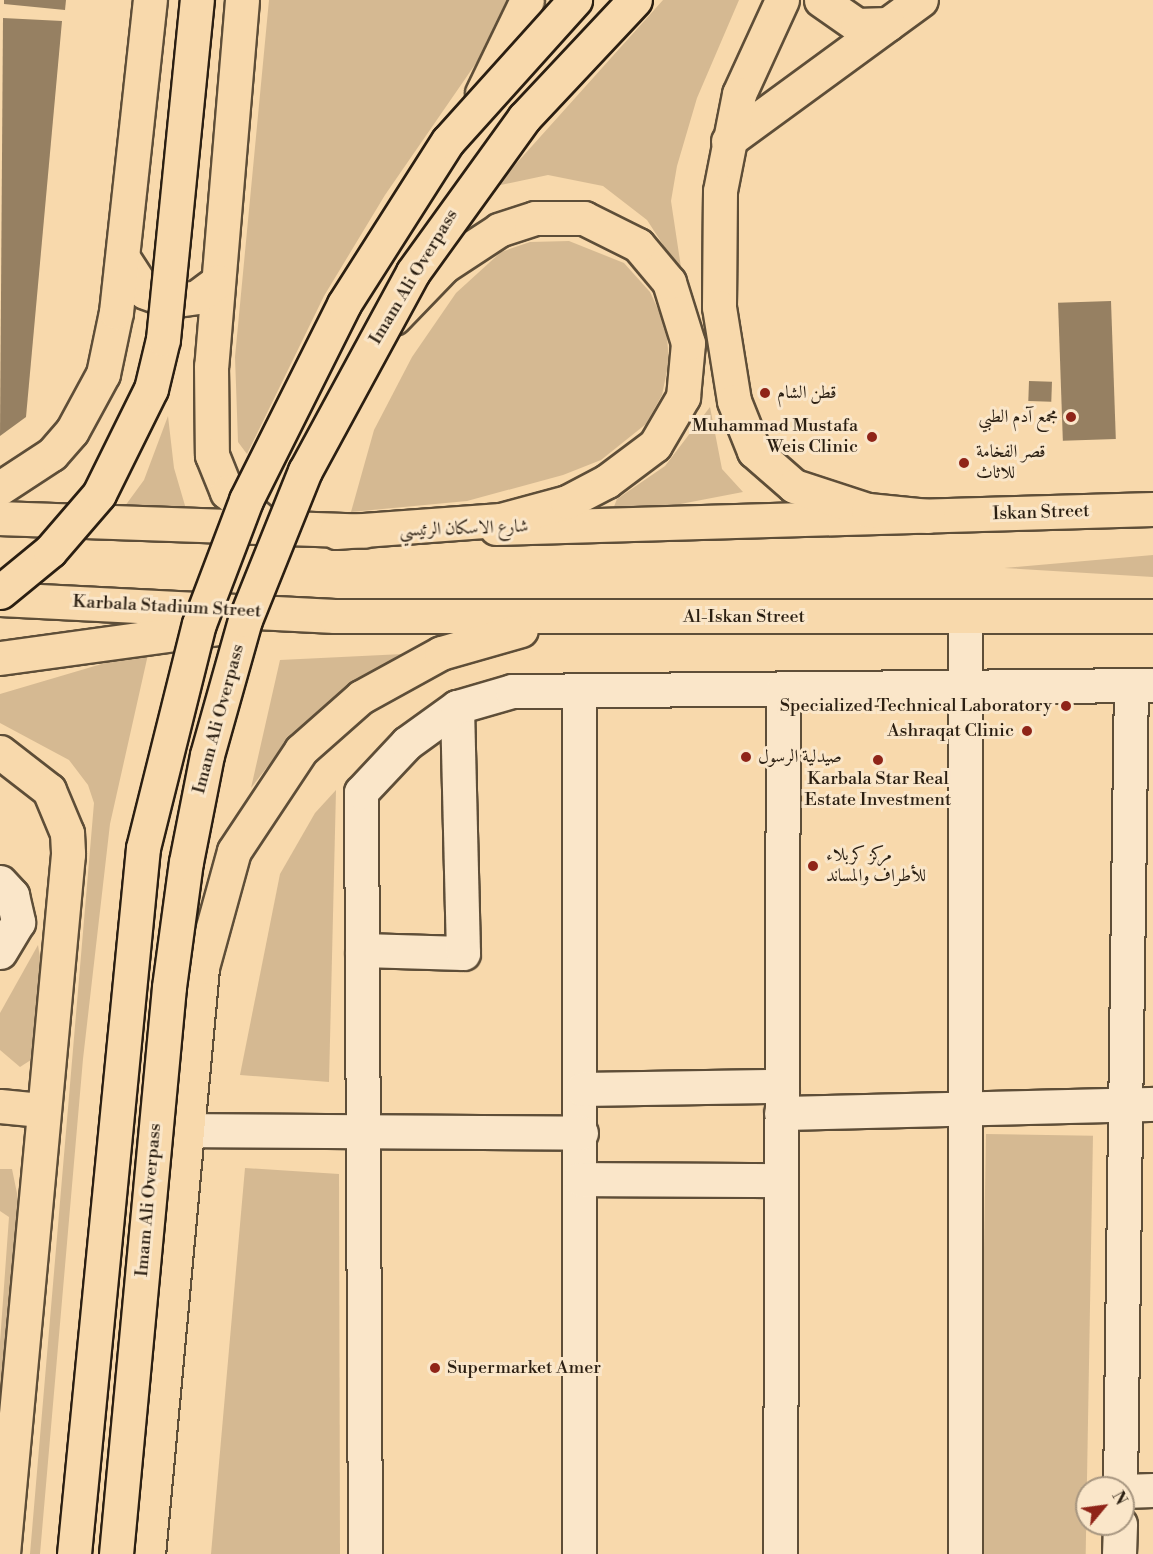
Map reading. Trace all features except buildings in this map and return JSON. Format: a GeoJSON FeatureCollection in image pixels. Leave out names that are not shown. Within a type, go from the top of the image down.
{"type":"FeatureCollection","features":[{"type":"Feature","properties":{"kind":"main road"},"geometry":{"type":"LineString","coordinates":[[0,488],[52,454],[90,405],[113,338],[150,0]]}},
{"type":"Feature","properties":{"kind":"main road"},"geometry":{"type":"LineString","coordinates":[[0,592],[50,551],[94,500],[123,453],[151,389],[163,339],[197,0]]}},
{"type":"Feature","properties":{"kind":"main road"},"geometry":{"type":"LineString","coordinates":[[242,0],[218,281],[212,455],[239,507],[271,527]]}},
{"type":"Feature","properties":{"kind":"main road"},"geometry":{"type":"LineString","coordinates":[[74,1554],[143,848],[180,688],[226,550],[300,386],[344,304],[472,110],[527,0]]}},
{"type":"Feature","properties":{"kind":"main road"},"geometry":{"type":"LineString","coordinates":[[472,110],[575,0]]}},
{"type":"Feature","properties":{"kind":"main road","name":"Imam Ali Overpass"},"geometry":{"type":"LineString","coordinates":[[116,1554],[169,987],[197,801],[220,703],[271,551],[305,471],[375,340],[494,155],[635,0]]}},
{"type":"Feature","properties":{"kind":"main road"},"geometry":{"type":"LineString","coordinates":[[782,0],[739,94],[720,191],[719,307],[734,401],[754,452],[774,473],[826,499],[868,510],[928,516]]}},
{"type":"Feature","properties":{"kind":"main road"},"geometry":{"type":"LineString","coordinates":[[821,0],[857,25],[888,24]]}},
{"type":"Feature","properties":{"kind":"main road"},"geometry":{"type":"LineString","coordinates":[[728,141],[921,0]]}},
{"type":"Feature","properties":{"kind":"main road"},"geometry":{"type":"LineString","coordinates":[[336,532],[533,514],[607,481],[655,446],[672,424],[687,371],[688,343],[677,299],[656,262],[629,238],[571,216],[535,218],[499,230],[444,266],[375,340]]}},
{"type":"Feature","properties":{"kind":"main road"},"geometry":{"type":"LineString","coordinates":[[123,258],[145,292],[170,301],[197,297],[218,281]]}},
{"type":"Feature","properties":{"kind":"main road","name":"Iskan Street"},"geometry":{"type":"LineString","coordinates":[[928,516],[1153,509]]}},
{"type":"Feature","properties":{"kind":"main road","name":"شارع الاسكان الرئيسي"},"geometry":{"type":"LineString","coordinates":[[0,518],[271,527],[336,532],[928,516]]}},
{"type":"Feature","properties":{"kind":"main road","name":"Karbala Stadium Street"},"geometry":{"type":"LineString","coordinates":[[0,598],[335,616]]}},
{"type":"Feature","properties":{"kind":"main road"},"geometry":{"type":"LineString","coordinates":[[0,658],[82,643],[335,616]]}},
{"type":"Feature","properties":{"kind":"main road","name":"Al-Iskan Street"},"geometry":{"type":"LineString","coordinates":[[335,616],[580,618],[1153,616]]}},
{"type":"Feature","properties":{"kind":"main road"},"geometry":{"type":"LineString","coordinates":[[148,1554],[208,928],[234,851],[275,781],[329,722],[399,672],[484,638],[580,618]]}},
{"type":"Feature","properties":{"kind":"main road"},"geometry":{"type":"LineString","coordinates":[[0,752],[48,790],[67,833],[3,1554]]}},
{"type":"Feature","properties":{"kind":"main road"},"geometry":{"type":"LineString","coordinates":[[0,1106],[41,1110]]}},
{"type":"Feature","properties":{"kind":"street"},"geometry":{"type":"LineString","coordinates":[[965,617],[965,1554]]}},
{"type":"Feature","properties":{"kind":"street"},"geometry":{"type":"LineString","coordinates":[[365,1554],[361,792],[407,743],[458,706],[512,692],[966,685],[1142,685],[1139,1104],[1123,1476]]}},
{"type":"Feature","properties":{"kind":"street"},"geometry":{"type":"LineString","coordinates":[[780,1554],[783,688]]}},
{"type":"Feature","properties":{"kind":"street"},"geometry":{"type":"LineString","coordinates":[[579,691],[582,1089],[579,1554]]}},
{"type":"Feature","properties":{"kind":"street"},"geometry":{"type":"LineString","coordinates":[[362,950],[463,952],[458,706]]}},
{"type":"Feature","properties":{"kind":"street"},"geometry":{"type":"LineString","coordinates":[[0,882],[12,895],[18,922],[0,952]]}},
{"type":"Feature","properties":{"kind":"street"},"geometry":{"type":"LineString","coordinates":[[582,1089],[965,1109],[1139,1104]]}},
{"type":"Feature","properties":{"kind":"street"},"geometry":{"type":"LineString","coordinates":[[187,1130],[581,1133]]}},
{"type":"Feature","properties":{"kind":"street"},"geometry":{"type":"LineString","coordinates":[[580,1179],[781,1180]]}},
{"type":"Feature","properties":{"kind":"street"},"geometry":{"type":"LineString","coordinates":[[1135,1489],[1153,1490]]}},
{"type":"Feature","properties":{"kind":"street"},"geometry":{"type":"LineString","coordinates":[[1119,1554],[1120,1536]]}},
{"type":"Feature","properties":{"kind":"shaded area"},"geometry":{"type":"Polygon","coordinates":[[[269,0],[510,0],[492,40],[385,195],[324,296],[247,454],[238,442],[235,357],[269,0]]]}},
{"type":"Feature","properties":{"kind":"shaded area"},"geometry":{"type":"Polygon","coordinates":[[[663,0],[739,0],[697,98],[677,166],[671,201],[682,274],[647,220],[603,186],[548,175],[496,186],[663,0]]]}},
{"type":"Feature","properties":{"kind":"shaded area"},"geometry":{"type":"Polygon","coordinates":[[[569,241],[624,263],[650,292],[666,326],[669,361],[662,395],[646,424],[601,460],[563,475],[467,501],[351,512],[374,430],[412,357],[456,293],[501,252],[530,242],[569,241]]]}},
{"type":"Feature","properties":{"kind":"shaded area"},"geometry":{"type":"Polygon","coordinates":[[[710,407],[722,469],[743,492],[644,511],[613,509],[617,499],[665,466],[710,407]]]}},
{"type":"Feature","properties":{"kind":"shaded area"},"geometry":{"type":"Polygon","coordinates":[[[168,416],[174,468],[186,509],[125,506],[144,480],[168,416]]]}},
{"type":"Feature","properties":{"kind":"shaded area"},"geometry":{"type":"Polygon","coordinates":[[[1153,555],[1153,577],[1004,568],[1153,555]]]}},
{"type":"Feature","properties":{"kind":"shaded area"},"geometry":{"type":"Polygon","coordinates":[[[149,650],[110,824],[83,1059],[40,1554],[30,1554],[94,803],[88,785],[69,760],[0,723],[0,694],[149,650]]]}},
{"type":"Feature","properties":{"kind":"shaded area"},"geometry":{"type":"Polygon","coordinates":[[[403,654],[364,678],[285,744],[251,788],[280,660],[403,654]]]}},
{"type":"Feature","properties":{"kind":"shaded area"},"geometry":{"type":"Polygon","coordinates":[[[336,790],[329,1082],[240,1075],[280,874],[315,813],[336,790]]]}},
{"type":"Feature","properties":{"kind":"shaded area"},"geometry":{"type":"Polygon","coordinates":[[[38,945],[43,976],[37,1056],[20,1067],[0,1050],[0,1013],[38,945]]]}},
{"type":"Feature","properties":{"kind":"shaded area"},"geometry":{"type":"Polygon","coordinates":[[[986,1134],[1093,1136],[1087,1476],[1075,1476],[1075,1536],[1086,1536],[1086,1554],[979,1554],[986,1134]]]}},
{"type":"Feature","properties":{"kind":"shaded area"},"geometry":{"type":"Polygon","coordinates":[[[245,1168],[339,1174],[340,1554],[211,1554],[245,1168]]]}},
{"type":"Feature","properties":{"kind":"shaded area"},"geometry":{"type":"Polygon","coordinates":[[[0,1169],[12,1169],[19,1203],[0,1473],[0,1342],[9,1217],[0,1211],[0,1169]]]}},
{"type":"Feature","properties":{"kind":"place","name":"قطن الشام"},"geometry":{"type":"Point","coordinates":[765,393]}},
{"type":"Feature","properties":{"kind":"place","name":"مجمع آدم الطبي"},"geometry":{"type":"Point","coordinates":[1071,417]}},
{"type":"Feature","properties":{"kind":"place","name":"Muhammad Mustafa Weis Clinic"},"geometry":{"type":"Point","coordinates":[872,437]}},
{"type":"Feature","properties":{"kind":"place","name":"قصر الفخامة للاثاث"},"geometry":{"type":"Point","coordinates":[964,463]}},
{"type":"Feature","properties":{"kind":"place","name":"Specialized Technical Laboratory"},"geometry":{"type":"Point","coordinates":[1066,706]}},
{"type":"Feature","properties":{"kind":"place","name":"Ashraqat Clinic"},"geometry":{"type":"Point","coordinates":[1027,731]}},
{"type":"Feature","properties":{"kind":"place","name":"صيدلية الرسول"},"geometry":{"type":"Point","coordinates":[746,757]}},
{"type":"Feature","properties":{"kind":"place","name":"Karbala Star Real Estate Investment"},"geometry":{"type":"Point","coordinates":[878,760]}},
{"type":"Feature","properties":{"kind":"place","name":"مركز كربلاء للأطراف والمساند"},"geometry":{"type":"Point","coordinates":[813,866]}},
{"type":"Feature","properties":{"kind":"place","name":"Supermarket Amer"},"geometry":{"type":"Point","coordinates":[435,1368]}}]}
